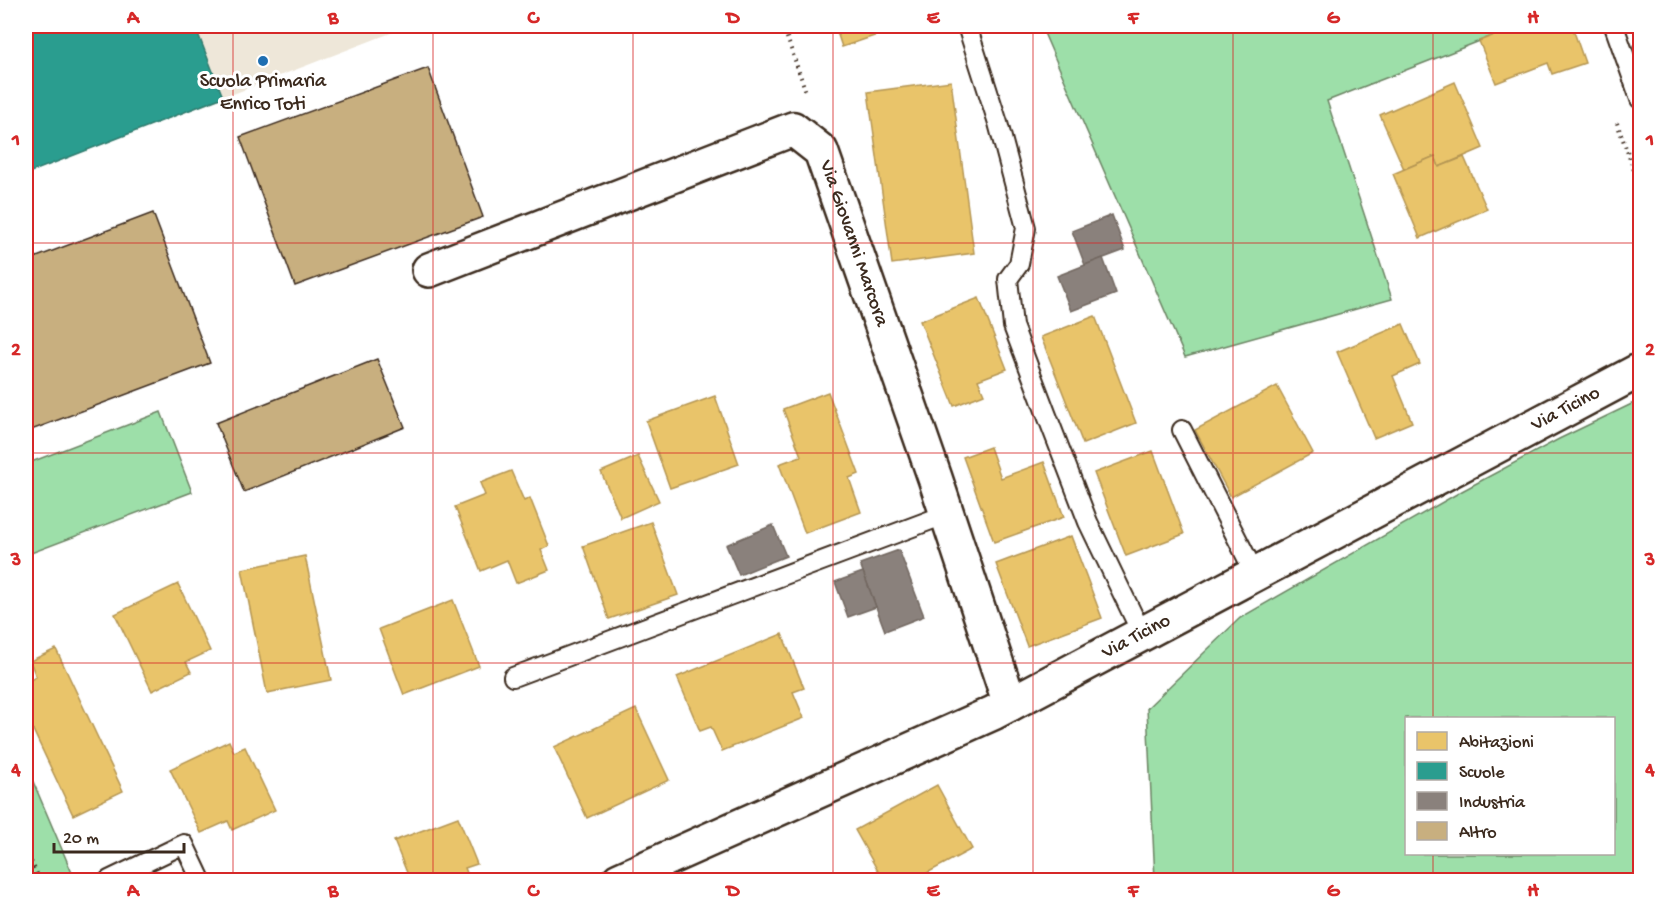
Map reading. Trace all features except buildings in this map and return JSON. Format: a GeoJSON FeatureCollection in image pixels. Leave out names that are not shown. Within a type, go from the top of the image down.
{"type":"FeatureCollection","features":[{"type":"Feature","properties":{"kind":"street","name":"Via Giovanni Marcora"},"geometry":{"type":"LineString","coordinates":[[429,270],[793,129],[821,151],[947,514],[1010,704]]}},
{"type":"Feature","properties":{"kind":"street","name":"Via Ticino"},"geometry":{"type":"LineString","coordinates":[[619,880],[1010,704],[1641,370]]}},
{"type":"Feature","properties":{"kind":"lane"},"geometry":{"type":"LineString","coordinates":[[967,26],[998,123],[1026,228],[1019,264],[1008,279],[1014,326],[1088,522],[1142,634]]}},
{"type":"Feature","properties":{"kind":"lane"},"geometry":{"type":"LineString","coordinates":[[1614,26],[1641,99]]}},
{"type":"Feature","properties":{"kind":"lane"},"geometry":{"type":"LineString","coordinates":[[1182,430],[1255,574]]}},
{"type":"Feature","properties":{"kind":"lane"},"geometry":{"type":"LineString","coordinates":[[513,677],[947,514]]}},
{"type":"Feature","properties":{"kind":"lane"},"geometry":{"type":"LineString","coordinates":[[109,880],[184,844],[201,880]]}},
{"type":"Feature","properties":{"kind":"path"},"geometry":{"type":"LineString","coordinates":[[783,26],[806,93]]}},
{"type":"Feature","properties":{"kind":"path"},"geometry":{"type":"LineString","coordinates":[[26,851],[40,880]]}},
{"type":"Feature","properties":{"kind":"shaded area"},"geometry":{"type":"Polygon","coordinates":[[[26,26],[409,26],[26,174],[26,26]]]}},
{"type":"Feature","properties":{"kind":"green space"},"geometry":{"type":"Polygon","coordinates":[[[1041,26],[1518,26],[1327,101],[1392,299],[1185,357],[1041,26]]]}},
{"type":"Feature","properties":{"kind":"green space"},"geometry":{"type":"Polygon","coordinates":[[[1640,400],[1640,880],[1155,880],[1147,708],[1240,618],[1462,491],[1559,439],[1640,400]]]}},
{"type":"Feature","properties":{"kind":"green space"},"geometry":{"type":"Polygon","coordinates":[[[161,412],[192,492],[26,555],[26,464],[161,412]]]}},
{"type":"Feature","properties":{"kind":"green space"},"geometry":{"type":"Polygon","coordinates":[[[26,765],[75,880],[26,880],[26,765]]]}},
{"type":"Feature","properties":{"kind":"place","name":"Scuola Primaria Enrico Toti"},"geometry":{"type":"Point","coordinates":[263,61]}}]}
